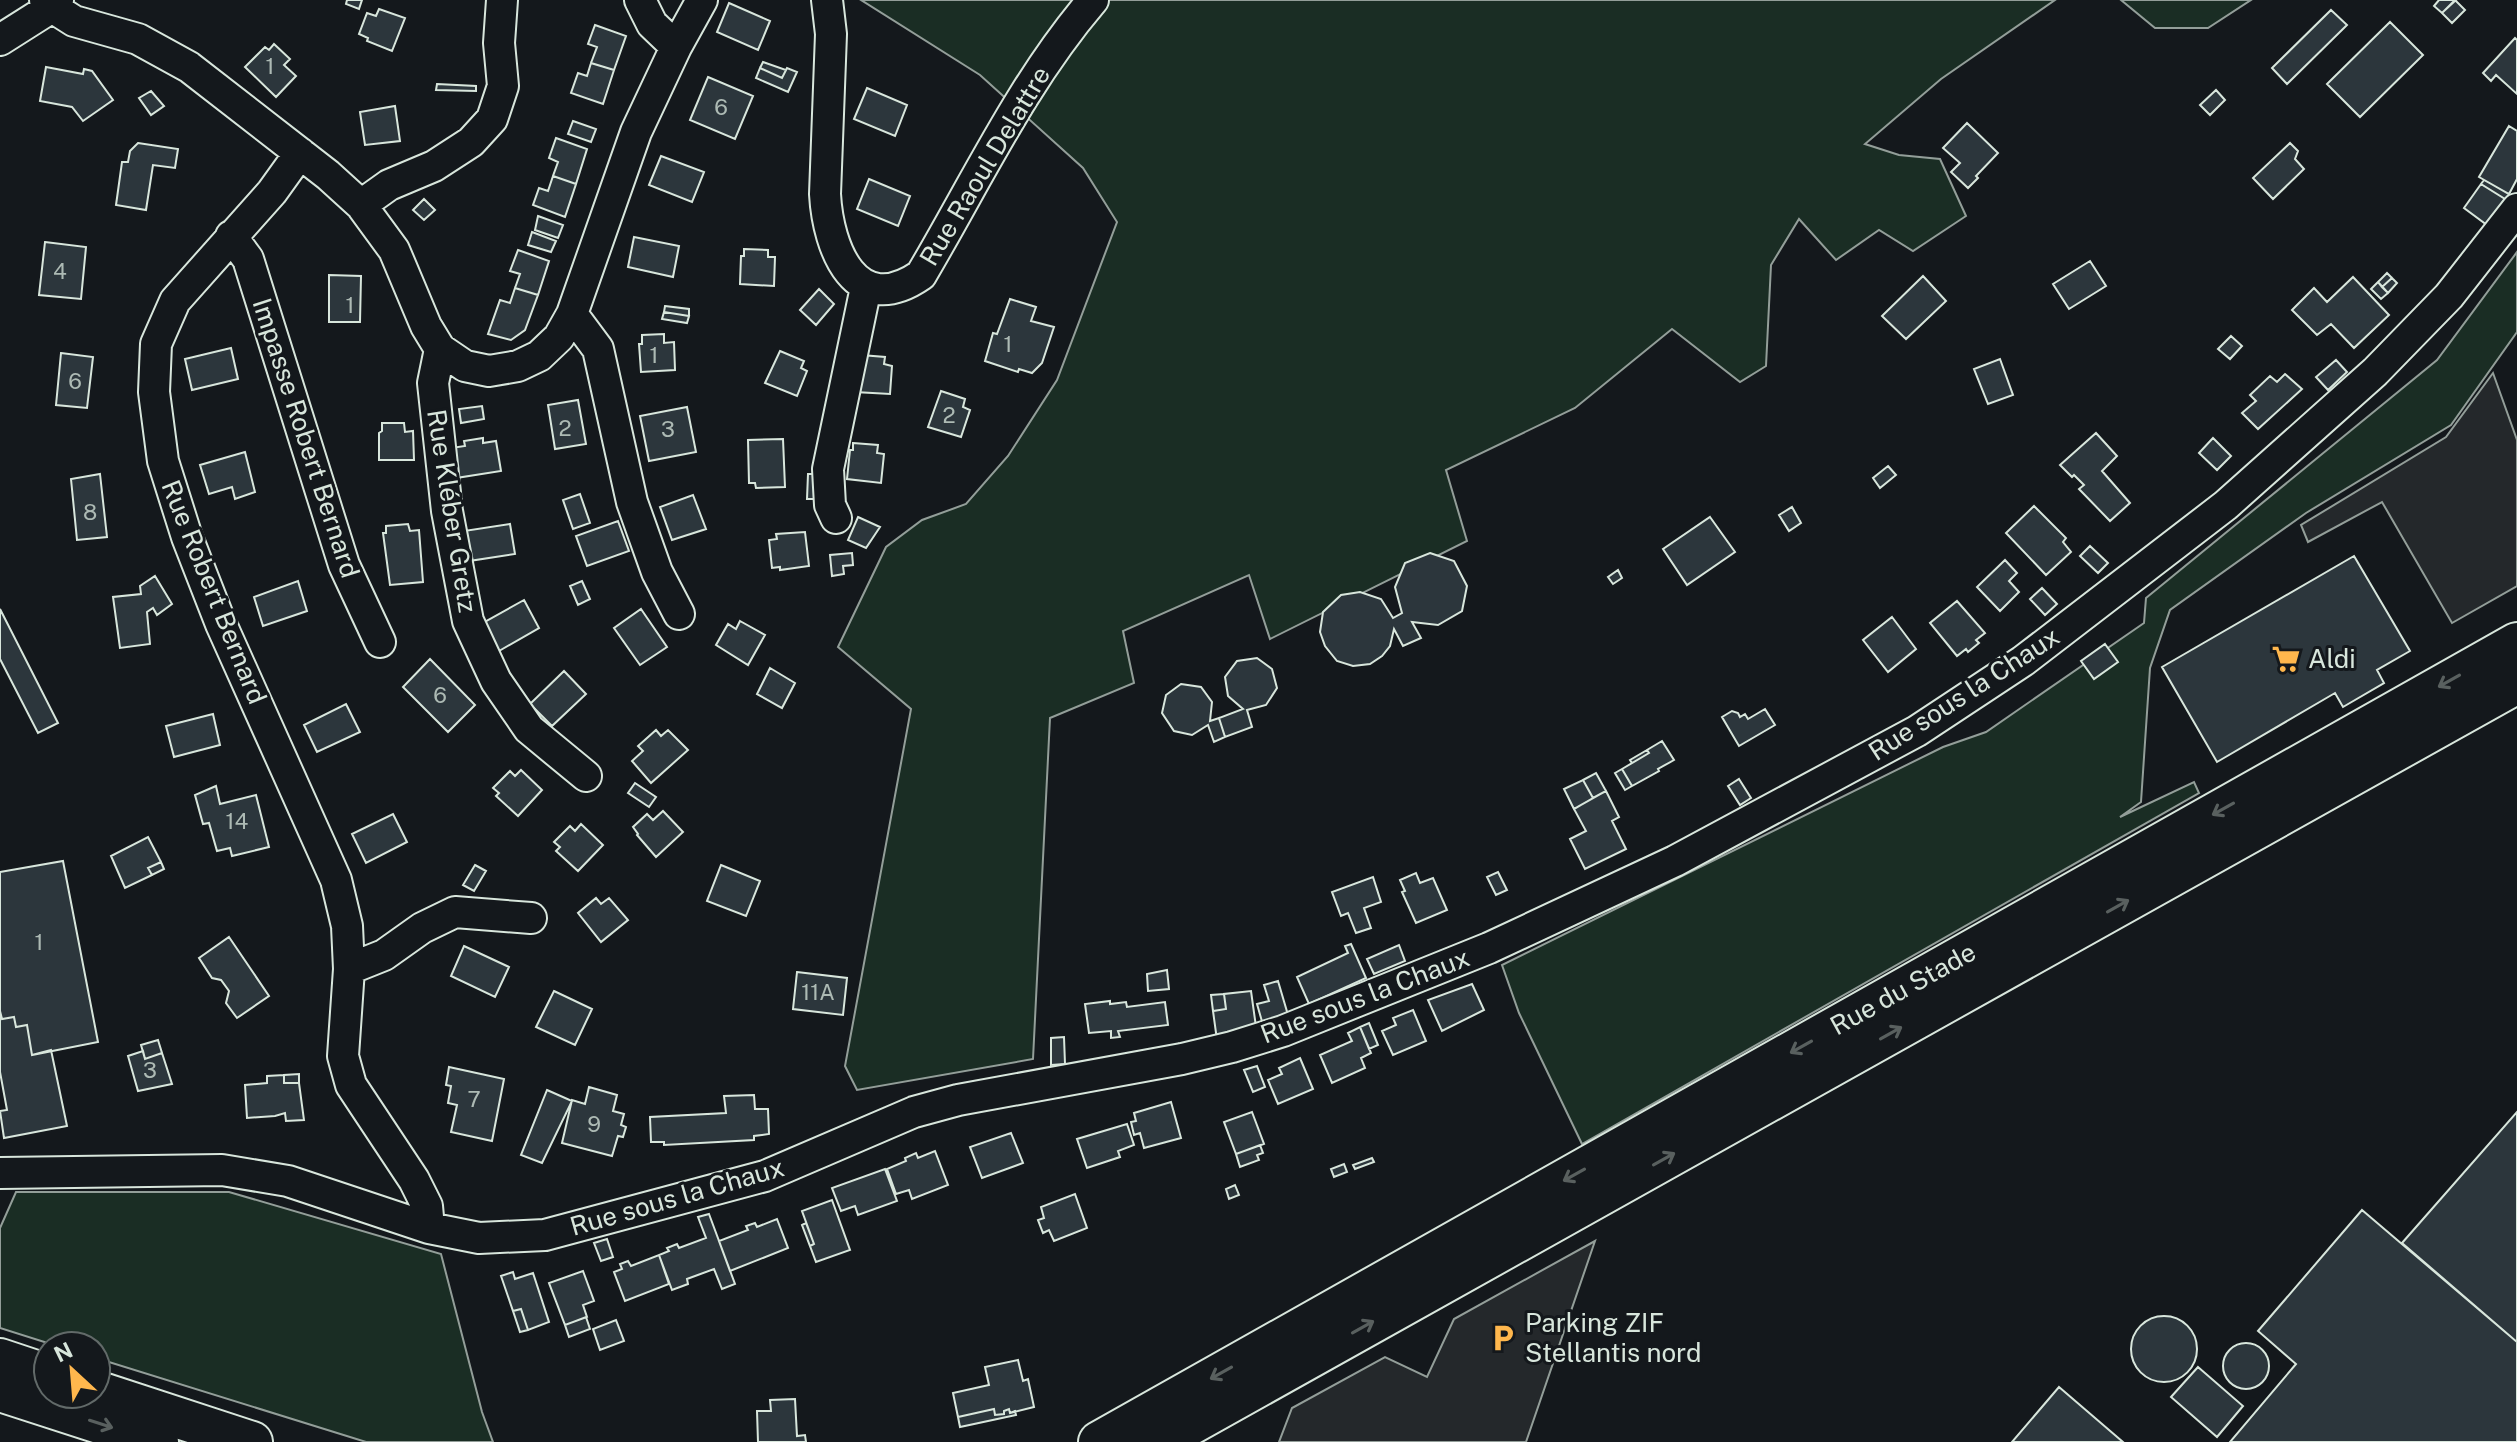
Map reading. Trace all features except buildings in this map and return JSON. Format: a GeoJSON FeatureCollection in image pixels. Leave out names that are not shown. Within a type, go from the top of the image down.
{"type":"FeatureCollection","features":[{"type":"Feature","properties":{"kind":"main road","name":"Rue du Stade"},"geometry":{"type":"LineString","coordinates":[[1292,1350],[2517,643]]}},
{"type":"Feature","properties":{"kind":"main road","name":"Rue du Stade"},"geometry":{"type":"LineString","coordinates":[[1292,1350],[2517,683]]}},
{"type":"Feature","properties":{"kind":"main road"},"geometry":{"type":"LineString","coordinates":[[1099,1442],[1292,1350]]}},
{"type":"Feature","properties":{"kind":"main road"},"geometry":{"type":"LineString","coordinates":[[1159,1442],[1292,1350]]}},
{"type":"Feature","properties":{"kind":"main road"},"geometry":{"type":"LineString","coordinates":[[0,1359],[32,1370]]}},
{"type":"Feature","properties":{"kind":"main road"},"geometry":{"type":"LineString","coordinates":[[0,1391],[158,1442]]}},
{"type":"Feature","properties":{"kind":"main road"},"geometry":{"type":"LineString","coordinates":[[112,1396],[252,1442]]}},
{"type":"Feature","properties":{"kind":"street"},"geometry":{"type":"LineString","coordinates":[[361,205],[389,185],[434,166],[471,142],[492,119],[503,86],[499,43],[502,0]]}},
{"type":"Feature","properties":{"kind":"street"},"geometry":{"type":"LineString","coordinates":[[640,0],[652,24],[676,47]]}},
{"type":"Feature","properties":{"kind":"street"},"geometry":{"type":"LineString","coordinates":[[0,40],[52,2],[74,21],[138,39],[189,67],[361,205],[394,250],[426,326],[440,349],[465,366],[489,371],[518,366],[539,356],[559,337],[572,314],[636,132],[702,0]]}},
{"type":"Feature","properties":{"kind":"street"},"geometry":{"type":"LineString","coordinates":[[827,0],[831,34],[826,218],[840,258],[866,287],[828,469],[830,505],[836,518]]}},
{"type":"Feature","properties":{"kind":"street","name":"Rue Raoul Delattre"},"geometry":{"type":"LineString","coordinates":[[866,287],[884,290],[904,287],[921,275],[1013,111],[1093,0]]}},
{"type":"Feature","properties":{"kind":"street","name":"Rue Robert Bernard"},"geometry":{"type":"LineString","coordinates":[[300,153],[272,192],[175,301],[156,344],[154,392],[163,461],[187,537],[221,624],[336,880],[347,926],[349,969],[343,1056],[351,1085],[414,1180],[427,1206],[429,1228]]}},
{"type":"Feature","properties":{"kind":"street","name":"Rue sous la Chaux"},"geometry":{"type":"LineString","coordinates":[[0,1173],[222,1170],[288,1181],[429,1228],[479,1238],[545,1235],[765,1176],[914,1112],[1232,1047],[1283,1031],[1489,948],[1675,861],[1917,731],[2023,661],[2226,505],[2375,372],[2449,296],[2517,209]]}},
{"type":"Feature","properties":{"kind":"street","name":"Impasse Robert Bernard"},"geometry":{"type":"LineString","coordinates":[[231,236],[248,259],[344,565],[380,642]]}},
{"type":"Feature","properties":{"kind":"street"},"geometry":{"type":"LineString","coordinates":[[572,314],[598,349],[632,502],[657,572],[679,614]]}},
{"type":"Feature","properties":{"kind":"street","name":"Rue Kléber Gretz"},"geometry":{"type":"LineString","coordinates":[[440,349],[433,383],[447,511],[468,621],[491,672],[529,729],[586,776]]}},
{"type":"Feature","properties":{"kind":"street"},"geometry":{"type":"LineString","coordinates":[[349,969],[384,955],[422,928],[455,912],[531,918]]}},
{"type":"Feature","properties":{"kind":"green space"},"geometry":{"type":"Polygon","coordinates":[[[861,0],[2055,0],[1941,79],[1865,144],[1899,155],[1940,159],[1966,216],[1913,251],[1879,230],[1836,260],[1799,219],[1771,265],[1766,366],[1740,382],[1672,329],[1575,408],[1446,470],[1467,541],[1270,639],[1249,575],[1123,631],[1134,683],[1050,718],[1033,1059],[857,1090],[845,1066],[911,709],[838,647],[886,547],[922,520],[966,504],[1008,456],[1057,380],[1117,222],[1083,168],[980,75],[861,0]]]}},
{"type":"Feature","properties":{"kind":"green space"},"geometry":{"type":"Polygon","coordinates":[[[2121,0],[2251,0],[2208,28],[2155,28],[2121,0]]]}},
{"type":"Feature","properties":{"kind":"green space"},"geometry":{"type":"Polygon","coordinates":[[[2517,252],[2517,332],[2451,425],[2306,513],[2170,610],[2150,668],[2141,802],[2120,817],[2194,782],[2199,793],[1582,1144],[1519,1013],[1502,965],[1943,747],[1986,732],[2144,623],[2146,598],[2437,360],[2517,252]]]}},
{"type":"Feature","properties":{"kind":"green space"},"geometry":{"type":"Polygon","coordinates":[[[16,1192],[229,1192],[441,1254],[482,1412],[493,1442],[366,1442],[112,1363],[112,1330],[32,1330],[32,1338],[0,1328],[0,1228],[16,1192]]]}},
{"type":"Feature","properties":{"kind":"shaded area"},"geometry":{"type":"Polygon","coordinates":[[[2493,373],[2517,440],[2517,586],[2452,623],[2382,502],[2308,542],[2301,525],[2446,437],[2493,373]]]}},
{"type":"Feature","properties":{"kind":"shaded area","name":"Parking ZIF Stellantis nord"},"geometry":{"type":"Polygon","coordinates":[[[1595,1241],[1526,1442],[1279,1442],[1292,1408],[1385,1357],[1427,1377],[1454,1319],[1595,1241]]]}},
{"type":"Feature","properties":{"kind":"place","name":"Aldi"},"geometry":{"type":"Point","coordinates":[2286,659]}},
{"type":"Feature","properties":{"kind":"place","name":"Parking ZIF Stellantis nord"},"geometry":{"type":"Point","coordinates":[1503,1338]}}]}
